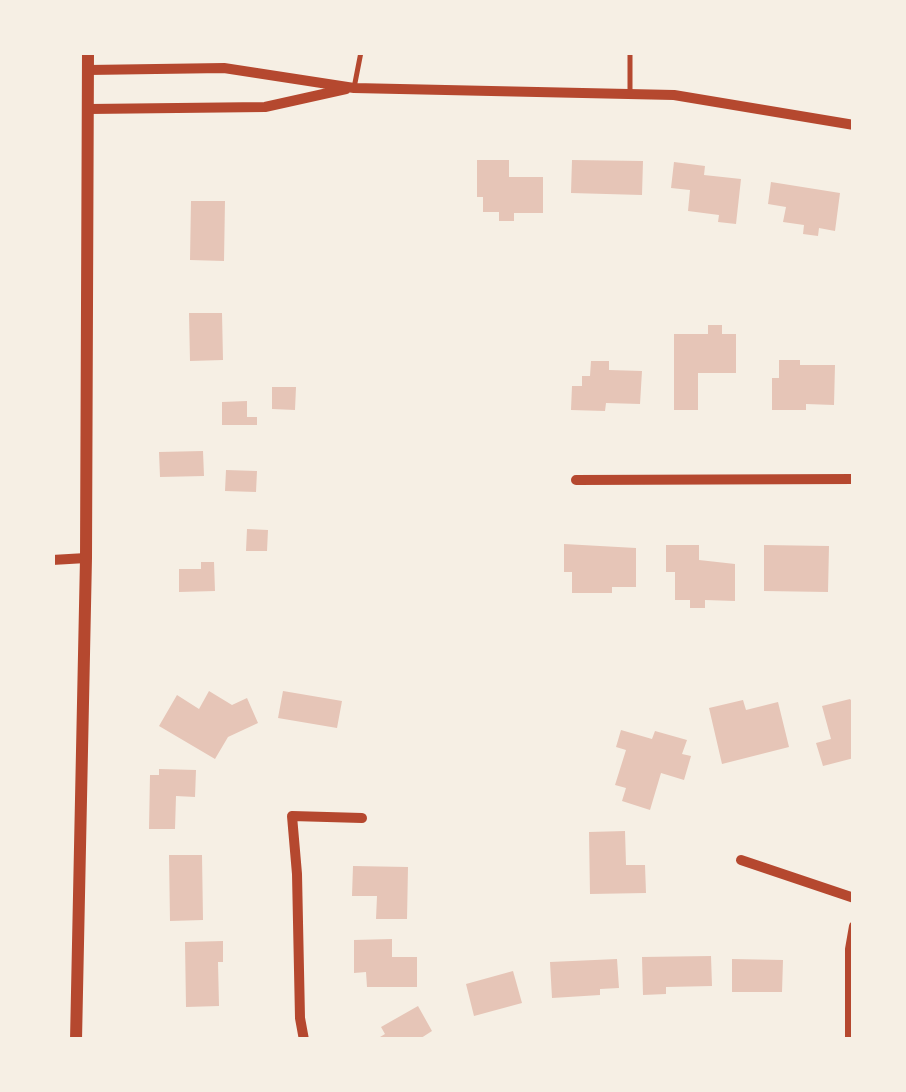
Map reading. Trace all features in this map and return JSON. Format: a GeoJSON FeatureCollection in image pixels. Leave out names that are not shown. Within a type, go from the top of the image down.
{"type":"FeatureCollection","features":[{"type":"Feature","properties":{"kind":"street"},"geometry":{"type":"LineString","coordinates":[[76,1040],[86,558],[88,52]]}},
{"type":"Feature","properties":{"kind":"street"},"geometry":{"type":"LineString","coordinates":[[88,70],[224,68],[354,88],[630,93],[713,100],[854,125]]}},
{"type":"Feature","properties":{"kind":"street"},"geometry":{"type":"LineString","coordinates":[[89,109],[265,107],[354,88]]}},
{"type":"Feature","properties":{"kind":"street"},"geometry":{"type":"LineString","coordinates":[[576,480],[854,479]]}},
{"type":"Feature","properties":{"kind":"street"},"geometry":{"type":"LineString","coordinates":[[52,560],[86,558]]}},
{"type":"Feature","properties":{"kind":"street"},"geometry":{"type":"LineString","coordinates":[[304,1040],[292,816],[362,818]]}},
{"type":"Feature","properties":{"kind":"street"},"geometry":{"type":"LineString","coordinates":[[741,860],[854,898]]}},
{"type":"Feature","properties":{"kind":"street"},"geometry":{"type":"LineString","coordinates":[[850,1040],[850,949],[854,926]]}},
{"type":"Feature","properties":{"kind":"lane"},"geometry":{"type":"LineString","coordinates":[[354,88],[361,52]]}},
{"type":"Feature","properties":{"kind":"lane"},"geometry":{"type":"LineString","coordinates":[[630,52],[630,93]]}},
{"type":"Feature","properties":{"kind":"building"},"geometry":{"type":"Polygon","coordinates":[[[477,160],[509,160],[509,177],[543,177],[543,213],[514,213],[514,221],[499,221],[499,212],[483,212],[483,197],[477,197],[477,160]]]}},
{"type":"Feature","properties":{"kind":"building"},"geometry":{"type":"Polygon","coordinates":[[[572,160],[643,161],[642,195],[571,193],[572,160]]]}},
{"type":"Feature","properties":{"kind":"building"},"geometry":{"type":"Polygon","coordinates":[[[674,162],[705,166],[704,175],[741,179],[736,224],[718,222],[719,215],[688,211],[690,190],[671,188],[674,162]]]}},
{"type":"Feature","properties":{"kind":"building"},"geometry":{"type":"Polygon","coordinates":[[[771,182],[840,193],[835,231],[819,228],[818,236],[803,234],[804,225],[783,222],[786,207],[768,204],[771,182]]]}},
{"type":"Feature","properties":{"kind":"building"},"geometry":{"type":"Polygon","coordinates":[[[191,201],[225,201],[224,261],[190,260],[191,201]]]}},
{"type":"Feature","properties":{"kind":"building"},"geometry":{"type":"Polygon","coordinates":[[[189,313],[222,313],[223,360],[190,361],[189,313]]]}},
{"type":"Feature","properties":{"kind":"building"},"geometry":{"type":"Polygon","coordinates":[[[708,325],[722,325],[722,334],[736,334],[736,373],[698,373],[698,410],[674,410],[674,334],[708,334],[708,325]]]}},
{"type":"Feature","properties":{"kind":"building"},"geometry":{"type":"Polygon","coordinates":[[[779,360],[800,360],[800,365],[835,365],[834,405],[806,404],[806,410],[772,410],[772,378],[779,378],[779,360]]]}},
{"type":"Feature","properties":{"kind":"building"},"geometry":{"type":"Polygon","coordinates":[[[591,361],[609,361],[609,370],[642,371],[640,404],[606,403],[605,411],[571,410],[572,386],[582,386],[582,376],[590,376],[591,361]]]}},
{"type":"Feature","properties":{"kind":"building"},"geometry":{"type":"Polygon","coordinates":[[[272,387],[296,387],[295,410],[272,409],[272,387]]]}},
{"type":"Feature","properties":{"kind":"building"},"geometry":{"type":"Polygon","coordinates":[[[247,401],[247,417],[257,417],[257,425],[222,425],[222,402],[247,401]]]}},
{"type":"Feature","properties":{"kind":"building"},"geometry":{"type":"Polygon","coordinates":[[[203,451],[204,476],[160,477],[159,452],[203,451]]]}},
{"type":"Feature","properties":{"kind":"building"},"geometry":{"type":"Polygon","coordinates":[[[226,470],[257,471],[256,492],[225,491],[226,470]]]}},
{"type":"Feature","properties":{"kind":"building"},"geometry":{"type":"Polygon","coordinates":[[[247,529],[268,530],[267,551],[246,551],[247,529]]]}},
{"type":"Feature","properties":{"kind":"building"},"geometry":{"type":"Polygon","coordinates":[[[564,544],[636,548],[636,587],[612,587],[612,593],[572,593],[572,572],[564,572],[564,544]]]}},
{"type":"Feature","properties":{"kind":"building"},"geometry":{"type":"Polygon","coordinates":[[[666,545],[699,545],[699,560],[735,564],[735,601],[705,600],[705,608],[690,608],[690,600],[675,600],[675,572],[666,572],[666,545]]]}},
{"type":"Feature","properties":{"kind":"building"},"geometry":{"type":"Polygon","coordinates":[[[764,545],[829,546],[828,592],[764,591],[764,545]]]}},
{"type":"Feature","properties":{"kind":"building"},"geometry":{"type":"Polygon","coordinates":[[[201,562],[214,562],[215,591],[179,592],[179,569],[201,569],[201,562]]]}},
{"type":"Feature","properties":{"kind":"building"},"geometry":{"type":"Polygon","coordinates":[[[209,691],[232,705],[247,698],[258,723],[228,737],[215,759],[159,726],[177,695],[199,709],[209,691]]]}},
{"type":"Feature","properties":{"kind":"building"},"geometry":{"type":"Polygon","coordinates":[[[283,691],[342,701],[337,728],[278,718],[283,691]]]}},
{"type":"Feature","properties":{"kind":"building"},"geometry":{"type":"Polygon","coordinates":[[[850,699],[854,704],[854,758],[823,766],[816,743],[831,739],[822,706],[850,699]]]}},
{"type":"Feature","properties":{"kind":"building"},"geometry":{"type":"Polygon","coordinates":[[[743,700],[746,710],[778,702],[789,747],[722,764],[709,708],[743,700]]]}},
{"type":"Feature","properties":{"kind":"building"},"geometry":{"type":"Polygon","coordinates":[[[621,730],[652,739],[655,731],[687,740],[682,754],[691,756],[684,780],[661,773],[650,810],[622,801],[626,788],[615,785],[626,750],[616,747],[621,730]]]}},
{"type":"Feature","properties":{"kind":"building"},"geometry":{"type":"Polygon","coordinates":[[[159,769],[196,770],[195,797],[176,796],[175,829],[149,829],[150,775],[159,775],[159,769]]]}},
{"type":"Feature","properties":{"kind":"building"},"geometry":{"type":"Polygon","coordinates":[[[625,831],[626,865],[645,865],[646,893],[590,894],[589,832],[625,831]]]}},
{"type":"Feature","properties":{"kind":"building"},"geometry":{"type":"Polygon","coordinates":[[[169,855],[202,855],[203,920],[170,921],[169,855]]]}},
{"type":"Feature","properties":{"kind":"building"},"geometry":{"type":"Polygon","coordinates":[[[353,866],[408,867],[407,919],[376,919],[377,896],[352,896],[353,866]]]}},
{"type":"Feature","properties":{"kind":"building"},"geometry":{"type":"Polygon","coordinates":[[[392,939],[392,957],[417,957],[417,987],[367,987],[366,972],[354,973],[354,940],[392,939]]]}},
{"type":"Feature","properties":{"kind":"building"},"geometry":{"type":"Polygon","coordinates":[[[223,941],[223,962],[218,962],[219,1006],[186,1007],[185,942],[223,941]]]}},
{"type":"Feature","properties":{"kind":"building"},"geometry":{"type":"Polygon","coordinates":[[[711,956],[712,986],[666,987],[666,994],[643,995],[642,957],[711,956]]]}},
{"type":"Feature","properties":{"kind":"building"},"geometry":{"type":"Polygon","coordinates":[[[617,959],[619,988],[600,989],[600,995],[552,998],[550,962],[617,959]]]}},
{"type":"Feature","properties":{"kind":"building"},"geometry":{"type":"Polygon","coordinates":[[[732,959],[783,960],[782,992],[732,992],[732,959]]]}},
{"type":"Feature","properties":{"kind":"building"},"geometry":{"type":"Polygon","coordinates":[[[513,971],[522,1003],[474,1016],[466,984],[513,971]]]}},
{"type":"Feature","properties":{"kind":"building"},"geometry":{"type":"Polygon","coordinates":[[[418,1006],[432,1031],[418,1040],[375,1040],[385,1034],[381,1027],[418,1006]]]}}]}
